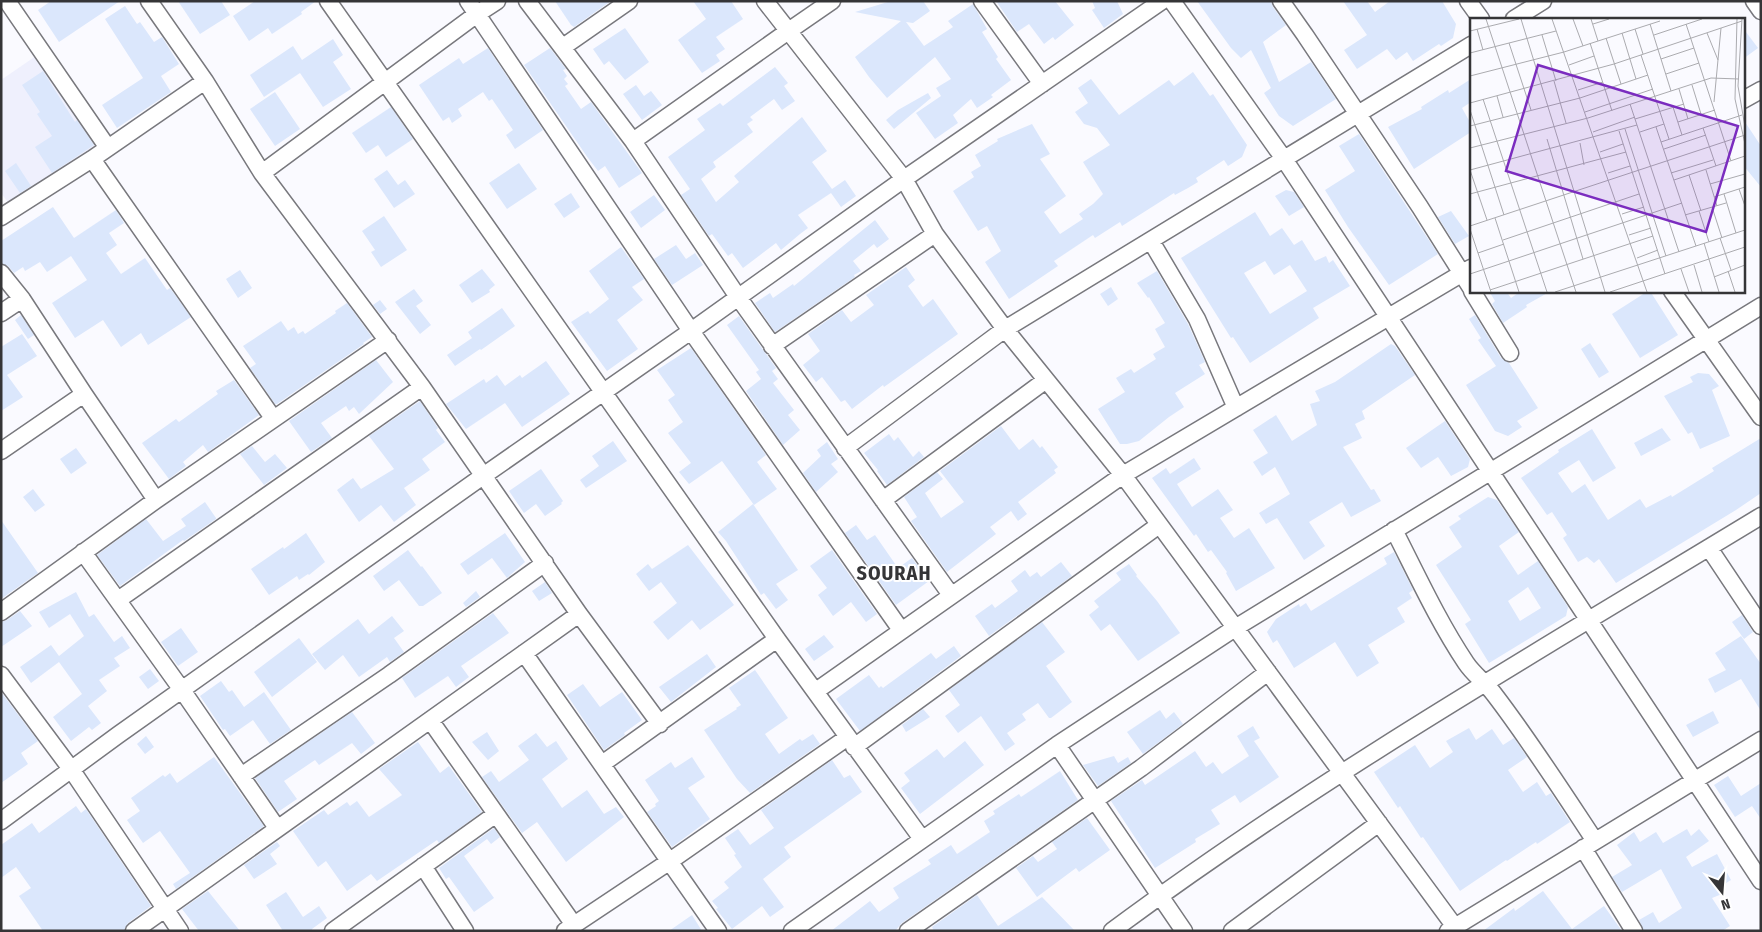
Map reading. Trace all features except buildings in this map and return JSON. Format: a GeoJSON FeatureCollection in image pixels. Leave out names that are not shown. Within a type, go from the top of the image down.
{"type":"FeatureCollection","features":[{"type":"Feature","properties":{"kind":"street"},"geometry":{"type":"LineString","coordinates":[[6,1],[108,148]]}},
{"type":"Feature","properties":{"kind":"street"},"geometry":{"type":"LineString","coordinates":[[149,1],[205,81],[262,173],[422,387],[580,614],[660,724]]}},
{"type":"Feature","properties":{"kind":"street"},"geometry":{"type":"LineString","coordinates":[[328,1],[605,391],[777,639],[922,839]]}},
{"type":"Feature","properties":{"kind":"street"},"geometry":{"type":"LineString","coordinates":[[262,173],[385,83],[472,8],[497,1]]}},
{"type":"Feature","properties":{"kind":"street"},"geometry":{"type":"LineString","coordinates":[[527,1],[633,141],[772,346],[951,595]]}},
{"type":"Feature","properties":{"kind":"street"},"geometry":{"type":"LineString","coordinates":[[563,47],[629,1]]}},
{"type":"Feature","properties":{"kind":"street"},"geometry":{"type":"LineString","coordinates":[[765,1],[787,32],[904,179],[935,234],[1005,329],[1123,475],[1342,772],[1454,929],[1589,844],[1761,740]]}},
{"type":"Feature","properties":{"kind":"street"},"geometry":{"type":"LineString","coordinates":[[633,141],[832,1]]}},
{"type":"Feature","properties":{"kind":"street"},"geometry":{"type":"LineString","coordinates":[[982,1],[1042,84]]}},
{"type":"Feature","properties":{"kind":"street"},"geometry":{"type":"LineString","coordinates":[[1,821],[71,769],[483,476],[904,179],[1162,1]]}},
{"type":"Feature","properties":{"kind":"street"},"geometry":{"type":"LineString","coordinates":[[1172,1],[1284,159],[1761,881]]}},
{"type":"Feature","properties":{"kind":"street"},"geometry":{"type":"LineString","coordinates":[[1281,1],[1420,207],[1466,271],[1470,284]]}},
{"type":"Feature","properties":{"kind":"street"},"geometry":{"type":"LineString","coordinates":[[1468,1],[1479,18]]}},
{"type":"Feature","properties":{"kind":"street"},"geometry":{"type":"LineString","coordinates":[[1516,18],[1543,1]]}},
{"type":"Feature","properties":{"kind":"street"},"geometry":{"type":"LineString","coordinates":[[1754,1],[1761,11]]}},
{"type":"Feature","properties":{"kind":"street"},"geometry":{"type":"LineString","coordinates":[[472,8],[691,331],[901,630]]}},
{"type":"Feature","properties":{"kind":"street"},"geometry":{"type":"LineString","coordinates":[[845,448],[1005,329],[1470,46]]}},
{"type":"Feature","properties":{"kind":"street"},"geometry":{"type":"LineString","coordinates":[[4,210],[92,159],[205,81]]}},
{"type":"Feature","properties":{"kind":"street"},"geometry":{"type":"LineString","coordinates":[[1744,99],[1761,90]]}},
{"type":"Feature","properties":{"kind":"street"},"geometry":{"type":"LineString","coordinates":[[92,159],[273,418]]}},
{"type":"Feature","properties":{"kind":"street"},"geometry":{"type":"LineString","coordinates":[[772,346],[935,234]]}},
{"type":"Feature","properties":{"kind":"street"},"geometry":{"type":"LineString","coordinates":[[1150,241],[1197,319],[1236,408]]}},
{"type":"Feature","properties":{"kind":"street"},"geometry":{"type":"LineString","coordinates":[[816,692],[901,630],[1123,475],[1390,318],[1466,271]]}},
{"type":"Feature","properties":{"kind":"street"},"geometry":{"type":"LineString","coordinates":[[1,273],[22,299],[156,500]]}},
{"type":"Feature","properties":{"kind":"street"},"geometry":{"type":"LineString","coordinates":[[1473,292],[1510,353]]}},
{"type":"Feature","properties":{"kind":"street"},"geometry":{"type":"LineString","coordinates":[[1673,292],[1761,417]]}},
{"type":"Feature","properties":{"kind":"street"},"geometry":{"type":"LineString","coordinates":[[1,313],[22,299]]}},
{"type":"Feature","properties":{"kind":"street"},"geometry":{"type":"LineString","coordinates":[[792,931],[1057,745],[1235,628],[1761,306]]}},
{"type":"Feature","properties":{"kind":"street"},"geometry":{"type":"LineString","coordinates":[[1,612],[156,500],[388,340]]}},
{"type":"Feature","properties":{"kind":"street"},"geometry":{"type":"LineString","coordinates":[[883,500],[1046,380]]}},
{"type":"Feature","properties":{"kind":"street"},"geometry":{"type":"LineString","coordinates":[[118,600],[422,387]]}},
{"type":"Feature","properties":{"kind":"street"},"geometry":{"type":"LineString","coordinates":[[1,451],[84,394]]}},
{"type":"Feature","properties":{"kind":"street"},"geometry":{"type":"LineString","coordinates":[[1112,931],[1342,772],[1761,516]]}},
{"type":"Feature","properties":{"kind":"street"},"geometry":{"type":"LineString","coordinates":[[430,720],[496,814],[570,928],[851,742],[1159,526]]}},
{"type":"Feature","properties":{"kind":"street"},"geometry":{"type":"LineString","coordinates":[[1394,530],[1448,634],[1471,670],[1493,692],[1542,761],[1589,844],[1634,931]]}},
{"type":"Feature","properties":{"kind":"street"},"geometry":{"type":"LineString","coordinates":[[1708,548],[1761,626]]}},
{"type":"Feature","properties":{"kind":"street"},"geometry":{"type":"LineString","coordinates":[[83,552],[182,690],[277,828]]}},
{"type":"Feature","properties":{"kind":"street"},"geometry":{"type":"LineString","coordinates":[[240,776],[390,675],[545,563]]}},
{"type":"Feature","properties":{"kind":"street"},"geometry":{"type":"LineString","coordinates":[[134,931],[580,614]]}},
{"type":"Feature","properties":{"kind":"street"},"geometry":{"type":"LineString","coordinates":[[602,764],[777,639]]}},
{"type":"Feature","properties":{"kind":"street"},"geometry":{"type":"LineString","coordinates":[[524,653],[718,931]]}},
{"type":"Feature","properties":{"kind":"street"},"geometry":{"type":"LineString","coordinates":[[908,931],[1142,768],[1268,672]]}},
{"type":"Feature","properties":{"kind":"street"},"geometry":{"type":"LineString","coordinates":[[1,675],[71,769],[180,931]]}},
{"type":"Feature","properties":{"kind":"street"},"geometry":{"type":"LineString","coordinates":[[1057,745],[1184,931]]}},
{"type":"Feature","properties":{"kind":"street"},"geometry":{"type":"LineString","coordinates":[[333,931],[496,814]]}},
{"type":"Feature","properties":{"kind":"street"},"geometry":{"type":"LineString","coordinates":[[1232,931],[1379,823]]}},
{"type":"Feature","properties":{"kind":"street"},"geometry":{"type":"LineString","coordinates":[[422,866],[465,931]]}},
{"type":"Feature","properties":{"kind":"shaded area"},"geometry":{"type":"Polygon","coordinates":[[[36,56],[97,145],[10,205],[1,193],[1,80],[36,56]]]}},
{"type":"Feature","properties":{"kind":"district","name":"SOURAH"},"geometry":{"type":"Point","coordinates":[894,573]}}]}
